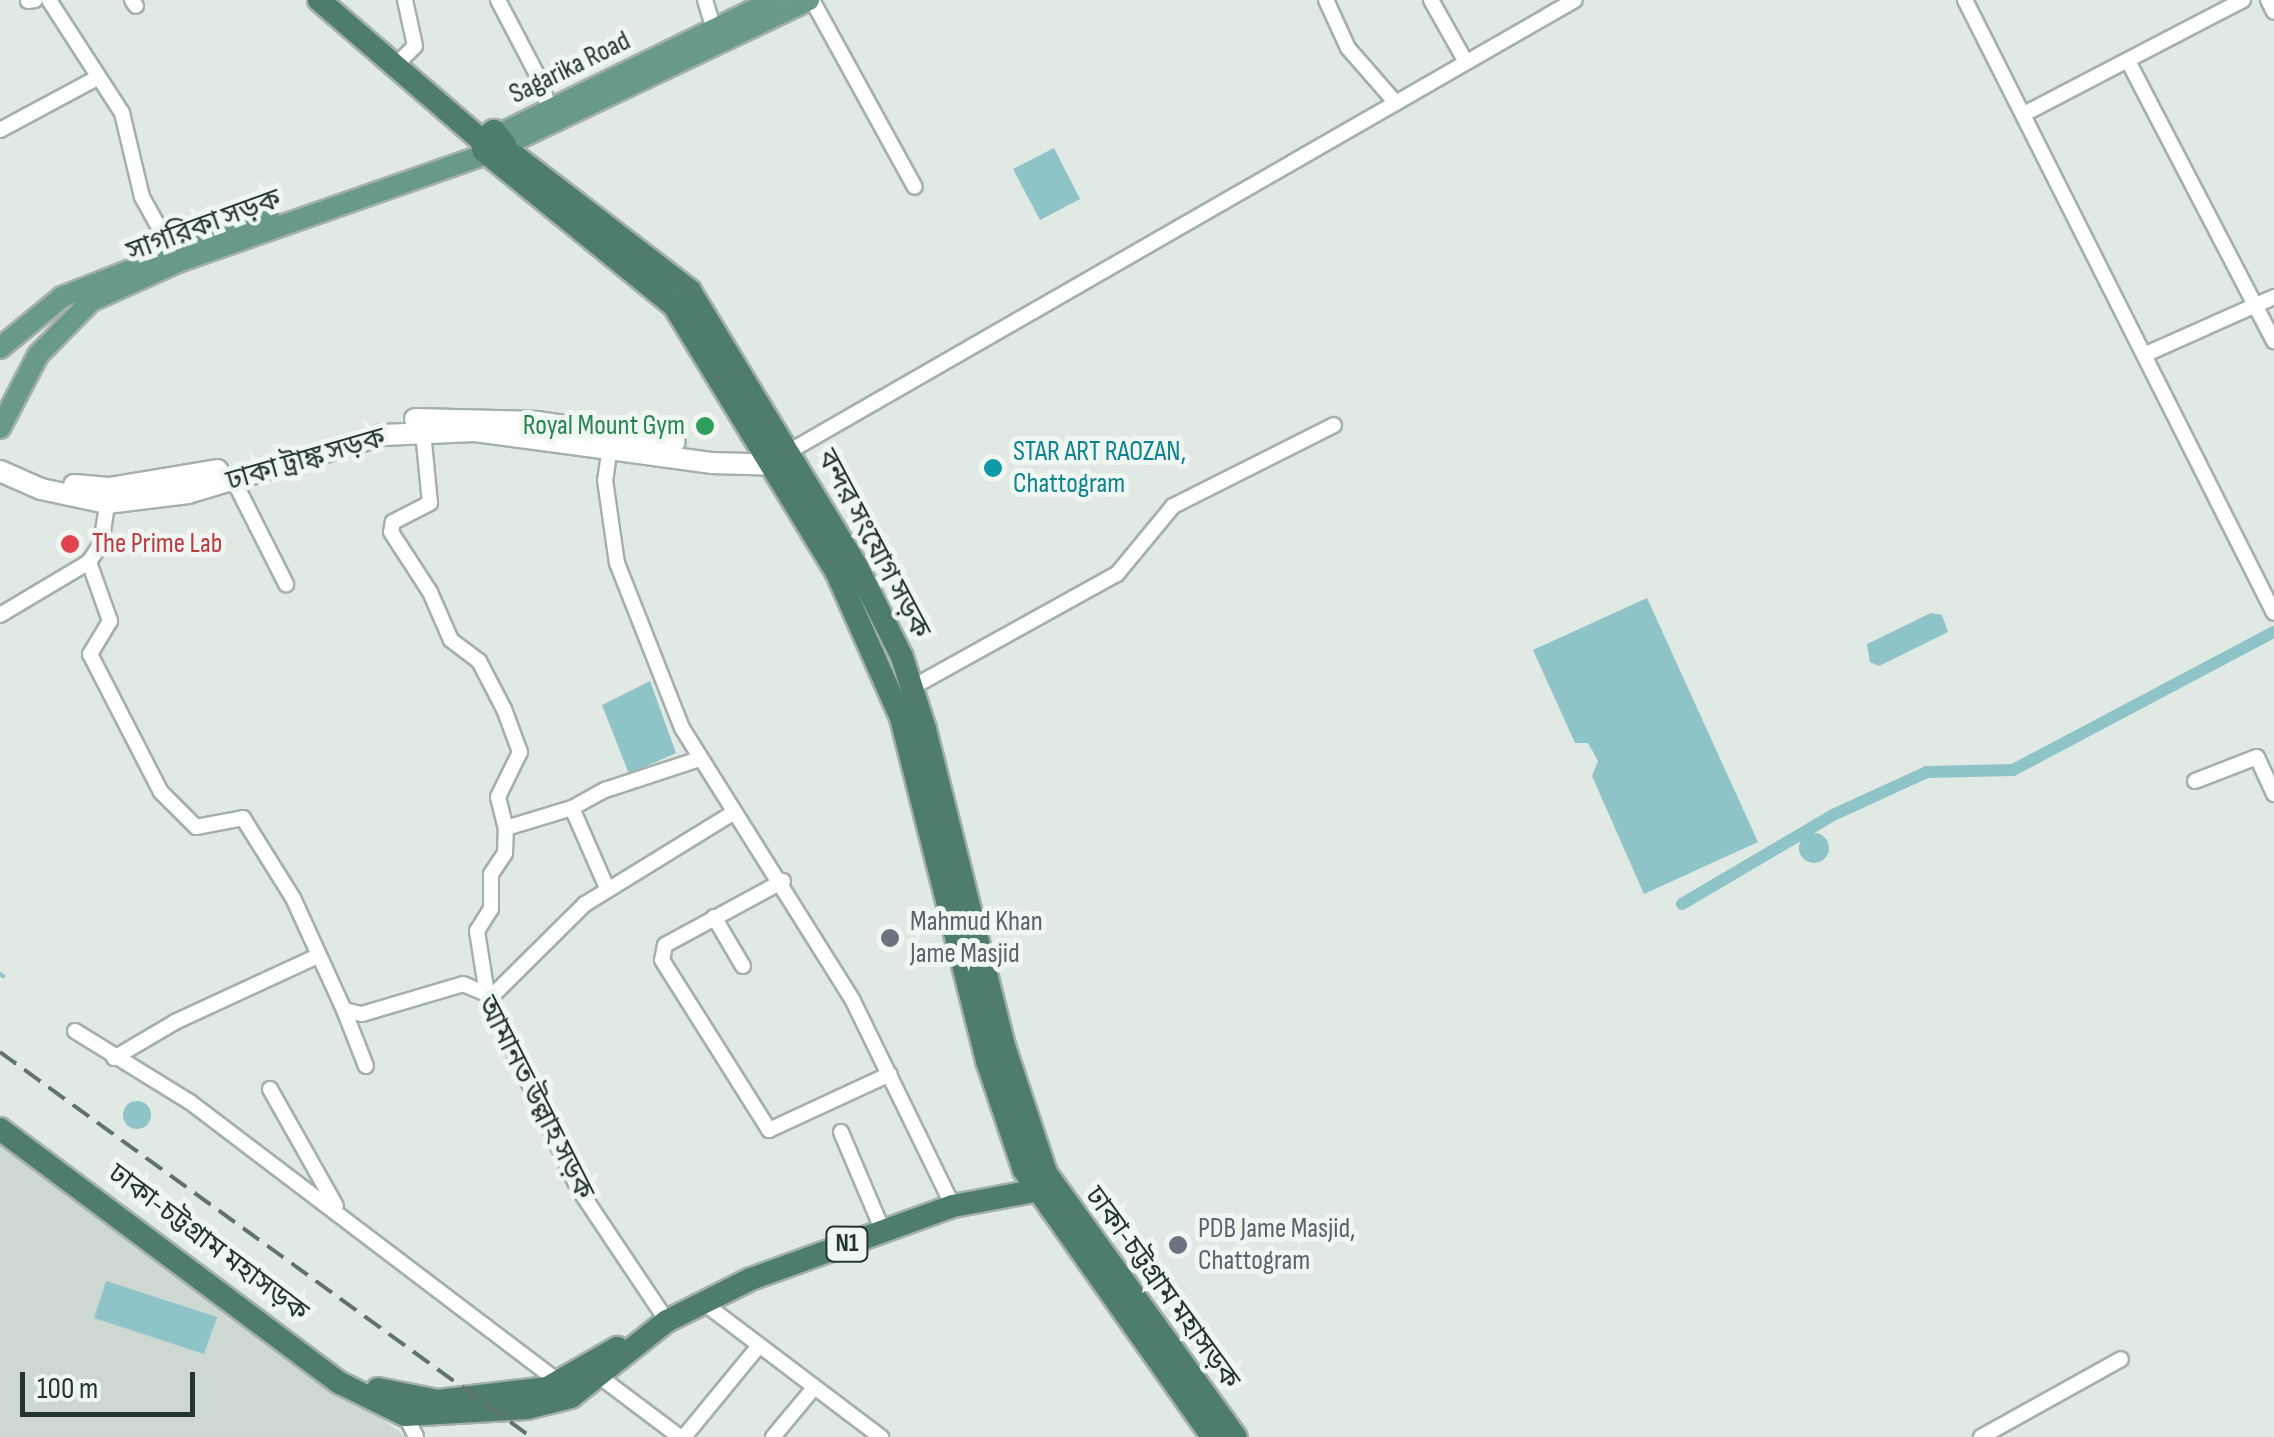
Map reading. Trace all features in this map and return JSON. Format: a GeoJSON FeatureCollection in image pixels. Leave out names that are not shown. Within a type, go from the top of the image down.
{"type":"FeatureCollection","features":[{"type":"Feature","properties":{"kind":"highway","name":"বন্দর সংযোগ সড়ক"},"geometry":{"type":"LineString","coordinates":[[319,0],[493,144],[690,291],[782,459],[901,718],[987,1061],[1016,1150],[1045,1190]]}},
{"type":"Feature","properties":{"kind":"highway","name":"বন্দর সংযোগ সড়ক"},"geometry":{"type":"LineString","coordinates":[[335,0],[493,144]]}},
{"type":"Feature","properties":{"kind":"highway","name":"বন্দর সংযোগ সড়ক"},"geometry":{"type":"LineString","coordinates":[[782,459],[857,567],[911,688],[1045,1190]]}},
{"type":"Feature","properties":{"kind":"highway","name":"ঢাকা-চট্টগ্রাম মহাসড়ক"},"geometry":{"type":"LineString","coordinates":[[0,1112],[310,1344],[401,1406],[560,1383],[701,1302],[953,1206],[1045,1190]]}},
{"type":"Feature","properties":{"kind":"highway","name":"ঢাকা-চট্টগ্রাম মহাসড়ক"},"geometry":{"type":"LineString","coordinates":[[0,1129],[340,1383],[401,1406],[544,1405],[600,1377],[659,1327]]}},
{"type":"Feature","properties":{"kind":"highway","name":"ঢাকা-চট্টগ্রাম মহাসড়ক"},"geometry":{"type":"LineString","coordinates":[[1045,1190],[1212,1437]]}},
{"type":"Feature","properties":{"kind":"highway","name":"ঢাকা-চট্টগ্রাম মহাসড়ক"},"geometry":{"type":"LineString","coordinates":[[1045,1190],[1236,1437]]}},
{"type":"Feature","properties":{"kind":"main road"},"geometry":{"type":"LineString","coordinates":[[717,37],[773,0]]}},
{"type":"Feature","properties":{"kind":"main road","name":"সাগরিকা সড়ক"},"geometry":{"type":"LineString","coordinates":[[0,348],[62,297],[493,144],[717,37],[810,0]]}},
{"type":"Feature","properties":{"kind":"main road","name":"সাগরিকা সড়ক"},"geometry":{"type":"LineString","coordinates":[[0,428],[38,354],[73,314],[175,255]]}},
{"type":"Feature","properties":{"kind":"main road","name":"ঢাকা ট্রাঙ্ক সড়ক"},"geometry":{"type":"LineString","coordinates":[[0,456],[108,495],[187,478],[373,425],[423,418],[538,422],[782,459]]}},
{"type":"Feature","properties":{"kind":"main road","name":"ঢাকা ট্রাঙ্ক সড়ক"},"geometry":{"type":"LineString","coordinates":[[0,471],[41,489],[108,495],[188,493],[368,439],[423,432],[782,459]]}},
{"type":"Feature","properties":{"kind":"street"},"geometry":{"type":"LineString","coordinates":[[49,0],[122,113],[142,198],[175,255]]}},
{"type":"Feature","properties":{"kind":"street"},"geometry":{"type":"LineString","coordinates":[[402,58],[415,46],[404,0]]}},
{"type":"Feature","properties":{"kind":"street"},"geometry":{"type":"LineString","coordinates":[[498,0],[542,84],[551,117]]}},
{"type":"Feature","properties":{"kind":"street"},"geometry":{"type":"LineString","coordinates":[[705,0],[717,37]]}},
{"type":"Feature","properties":{"kind":"street"},"geometry":{"type":"LineString","coordinates":[[810,0],[915,187]]}},
{"type":"Feature","properties":{"kind":"street"},"geometry":{"type":"LineString","coordinates":[[1326,0],[1348,48],[1396,103]]}},
{"type":"Feature","properties":{"kind":"street"},"geometry":{"type":"LineString","coordinates":[[1431,0],[1466,62]]}},
{"type":"Feature","properties":{"kind":"street"},"geometry":{"type":"LineString","coordinates":[[782,459],[1575,0]]}},
{"type":"Feature","properties":{"kind":"street"},"geometry":{"type":"LineString","coordinates":[[1965,0],[2274,612]]}},
{"type":"Feature","properties":{"kind":"street"},"geometry":{"type":"LineString","coordinates":[[2024,114],[2243,0]]}},
{"type":"Feature","properties":{"kind":"street"},"geometry":{"type":"LineString","coordinates":[[2268,0],[2274,12]]}},
{"type":"Feature","properties":{"kind":"street"},"geometry":{"type":"LineString","coordinates":[[2128,61],[2274,341]]}},
{"type":"Feature","properties":{"kind":"street"},"geometry":{"type":"LineString","coordinates":[[0,130],[98,78]]}},
{"type":"Feature","properties":{"kind":"street"},"geometry":{"type":"LineString","coordinates":[[2146,354],[2274,297]]}},
{"type":"Feature","properties":{"kind":"street"},"geometry":{"type":"LineString","coordinates":[[911,688],[1117,574],[1173,506],[1334,425]]}},
{"type":"Feature","properties":{"kind":"street"},"geometry":{"type":"LineString","coordinates":[[423,432],[431,498],[393,522],[391,532],[430,592],[450,640],[478,661],[504,710],[520,752],[498,797],[506,828],[505,853],[491,874],[491,909],[477,931],[489,996]]}},
{"type":"Feature","properties":{"kind":"street"},"geometry":{"type":"LineString","coordinates":[[610,446],[605,480],[617,563],[696,760],[784,881],[890,1074],[953,1206]]}},
{"type":"Feature","properties":{"kind":"street"},"geometry":{"type":"LineString","coordinates":[[233,480],[286,584]]}},
{"type":"Feature","properties":{"kind":"street"},"geometry":{"type":"LineString","coordinates":[[0,615],[89,562],[101,544],[108,495]]}},
{"type":"Feature","properties":{"kind":"street"},"geometry":{"type":"LineString","coordinates":[[89,562],[110,613],[90,654],[161,792],[196,827],[243,818],[293,898],[366,1066]]}},
{"type":"Feature","properties":{"kind":"street"},"geometry":{"type":"LineString","coordinates":[[2195,782],[2258,757],[2274,794]]}},
{"type":"Feature","properties":{"kind":"street"},"geometry":{"type":"LineString","coordinates":[[506,828],[572,808],[605,790],[696,760]]}},
{"type":"Feature","properties":{"kind":"street"},"geometry":{"type":"LineString","coordinates":[[572,808],[607,888]]}},
{"type":"Feature","properties":{"kind":"street"},"geometry":{"type":"LineString","coordinates":[[489,996],[607,888],[733,813]]}},
{"type":"Feature","properties":{"kind":"street"},"geometry":{"type":"LineString","coordinates":[[784,881],[714,917],[660,952],[766,1127],[776,1130],[890,1074]]}},
{"type":"Feature","properties":{"kind":"street"},"geometry":{"type":"LineString","coordinates":[[714,917],[743,966]]}},
{"type":"Feature","properties":{"kind":"street"},"geometry":{"type":"LineString","coordinates":[[114,1058],[175,1022],[318,956]]}},
{"type":"Feature","properties":{"kind":"street","name":"আমানত উল্লাহ সড়ক"},"geometry":{"type":"LineString","coordinates":[[344,1010],[362,1014],[463,984],[489,996],[578,1188],[659,1327]]}},
{"type":"Feature","properties":{"kind":"street"},"geometry":{"type":"LineString","coordinates":[[75,1032],[190,1102],[560,1383]]}},
{"type":"Feature","properties":{"kind":"street"},"geometry":{"type":"LineString","coordinates":[[270,1088],[340,1214]]}},
{"type":"Feature","properties":{"kind":"street"},"geometry":{"type":"LineString","coordinates":[[840,1132],[883,1230]]}},
{"type":"Feature","properties":{"kind":"street"},"geometry":{"type":"LineString","coordinates":[[701,1302],[872,1434]]}},
{"type":"Feature","properties":{"kind":"street"},"geometry":{"type":"LineString","coordinates":[[600,1377],[682,1437],[758,1347]]}},
{"type":"Feature","properties":{"kind":"street"},"geometry":{"type":"LineString","coordinates":[[1981,1437],[2121,1359]]}},
{"type":"Feature","properties":{"kind":"street"},"geometry":{"type":"LineString","coordinates":[[773,1437],[813,1389]]}},
{"type":"Feature","properties":{"kind":"street"},"geometry":{"type":"LineString","coordinates":[[401,1406],[416,1437]]}},
{"type":"Feature","properties":{"kind":"shaded area"},"geometry":{"type":"Polygon","coordinates":[[[0,1138],[68,1182],[406,1437],[0,1437],[0,1138]]]}},
{"type":"Feature","properties":{"kind":"water"},"geometry":{"type":"Polygon","coordinates":[[[1054,148],[1080,199],[1040,220],[1013,169],[1054,148]]]}},
{"type":"Feature","properties":{"kind":"water"},"geometry":{"type":"Polygon","coordinates":[[[1647,598],[1758,842],[1644,894],[1592,776],[1598,761],[1588,743],[1575,743],[1533,650],[1647,598]]]}},
{"type":"Feature","properties":{"kind":"water"},"geometry":{"type":"Polygon","coordinates":[[[1931,613],[1942,615],[1948,632],[1879,666],[1870,662],[1867,644],[1931,613]]]}},
{"type":"Feature","properties":{"kind":"water"},"geometry":{"type":"Polygon","coordinates":[[[650,681],[676,753],[629,774],[602,705],[650,681]]]}},
{"type":"Feature","properties":{"kind":"water"},"geometry":{"type":"Polygon","coordinates":[[[1814,833],[1824,838],[1829,848],[1824,858],[1814,863],[1804,858],[1799,848],[1804,838],[1814,833]]]}},
{"type":"Feature","properties":{"kind":"water"},"geometry":{"type":"Polygon","coordinates":[[[137,1101],[147,1105],[151,1115],[147,1125],[137,1129],[127,1125],[123,1115],[127,1105],[137,1101]]]}},
{"type":"Feature","properties":{"kind":"water"},"geometry":{"type":"Polygon","coordinates":[[[106,1281],[217,1317],[204,1354],[94,1318],[106,1281]]]}},
{"type":"Feature","properties":{"kind":"waterway"},"geometry":{"type":"LineString","coordinates":[[1682,904],[1833,815],[1927,772],[2013,770],[2274,632]]}},
{"type":"Feature","properties":{"kind":"railway"},"geometry":{"type":"LineString","coordinates":[[0,1052],[531,1437]]}},
{"type":"Feature","properties":{"kind":"place","name":"Royal Mount Gym"},"geometry":{"type":"Point","coordinates":[705,426]}},
{"type":"Feature","properties":{"kind":"place","name":"STAR ART RAOZAN, Chattogram"},"geometry":{"type":"Point","coordinates":[993,468]}},
{"type":"Feature","properties":{"kind":"place","name":"The Prime Lab"},"geometry":{"type":"Point","coordinates":[70,544]}},
{"type":"Feature","properties":{"kind":"place","name":"Mahmud Khan Jame Masjid"},"geometry":{"type":"Point","coordinates":[890,938]}},
{"type":"Feature","properties":{"kind":"place","name":"PDB Jame Masjid, Chattogram"},"geometry":{"type":"Point","coordinates":[1178,1245]}}]}
